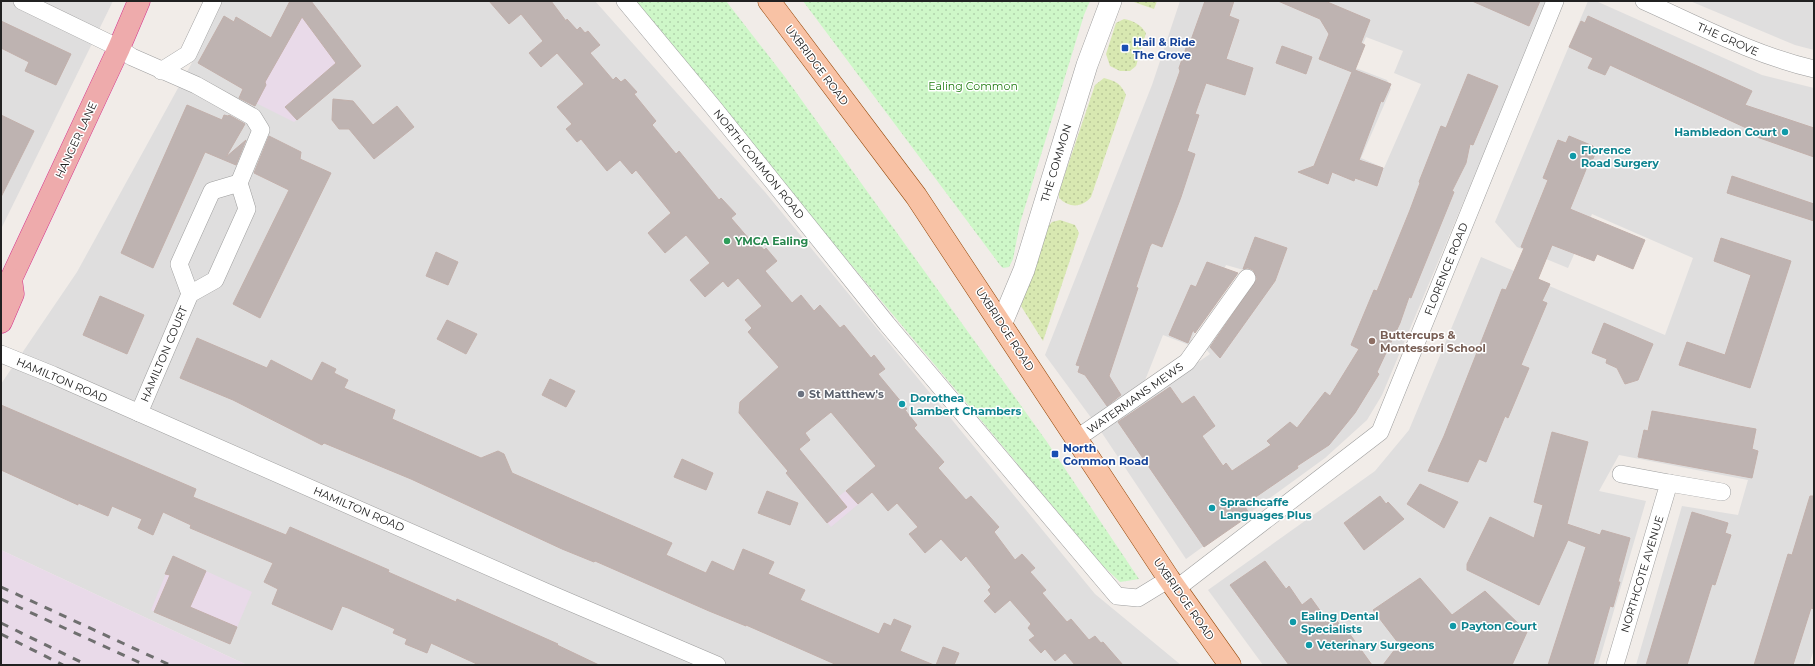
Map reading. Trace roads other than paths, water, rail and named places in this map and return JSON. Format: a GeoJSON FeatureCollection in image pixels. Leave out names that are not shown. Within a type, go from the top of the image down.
{"type":"FeatureCollection","features":[{"type":"Feature","properties":{"kind":"highway","name":"HANGER LANE"},"geometry":{"type":"LineString","coordinates":[[1,322],[13,294],[6,283],[119,48],[139,1]]}},
{"type":"Feature","properties":{"kind":"main road","name":"UXBRIDGE ROAD"},"geometry":{"type":"LineString","coordinates":[[769,1],[916,196],[1172,584],[1230,665]]}},
{"type":"Feature","properties":{"kind":"street"},"geometry":{"type":"LineString","coordinates":[[22,1],[119,48],[132,57],[161,71],[196,85],[254,117],[261,130],[239,183]]}},
{"type":"Feature","properties":{"kind":"street"},"geometry":{"type":"LineString","coordinates":[[161,71],[188,54],[213,1]]}},
{"type":"Feature","properties":{"kind":"street","name":"NORTH COMMON ROAD"},"geometry":{"type":"LineString","coordinates":[[626,1],[888,324],[1117,596],[1138,598],[1172,584]]}},
{"type":"Feature","properties":{"kind":"street","name":"THE COMMON"},"geometry":{"type":"LineString","coordinates":[[1001,325],[1024,270],[1087,65],[1111,1]]}},
{"type":"Feature","properties":{"kind":"street","name":"FLORENCE ROAD"},"geometry":{"type":"LineString","coordinates":[[1172,584],[1380,432],[1555,1]]}},
{"type":"Feature","properties":{"kind":"street","name":"THE GROVE"},"geometry":{"type":"LineString","coordinates":[[1644,1],[1741,45],[1783,62],[1814,69]]}},
{"type":"Feature","properties":{"kind":"street","name":"HAMILTON COURT"},"geometry":{"type":"LineString","coordinates":[[139,414],[190,294],[215,280],[247,209],[239,183],[212,191],[179,264],[190,294]]}},
{"type":"Feature","properties":{"kind":"street","name":"WATERMANS MEWS"},"geometry":{"type":"LineString","coordinates":[[1076,439],[1187,362],[1247,278]]}},
{"type":"Feature","properties":{"kind":"street","name":"HAMILTON ROAD"},"geometry":{"type":"LineString","coordinates":[[1,354],[546,592],[718,665]]}},
{"type":"Feature","properties":{"kind":"street"},"geometry":{"type":"LineString","coordinates":[[1621,474],[1722,492]]}},
{"type":"Feature","properties":{"kind":"street","name":"NORTHCOTE AVENUE"},"geometry":{"type":"LineString","coordinates":[[1615,665],[1669,483]]}},
{"type":"Feature","properties":{"kind":"railway"},"geometry":{"type":"LineString","coordinates":[[1,587],[170,665]]}},
{"type":"Feature","properties":{"kind":"railway"},"geometry":{"type":"LineString","coordinates":[[1,599],[145,665]]}},
{"type":"Feature","properties":{"kind":"railway"},"geometry":{"type":"LineString","coordinates":[[1,623],[87,665]]}},
{"type":"Feature","properties":{"kind":"railway"},"geometry":{"type":"LineString","coordinates":[[1,634],[63,665]]}},
{"type":"Feature","properties":{"kind":"place","name":"Hail & Ride The Grove"},"geometry":{"type":"Point","coordinates":[1125,48]}},
{"type":"Feature","properties":{"kind":"place","name":"Hambledon Court"},"geometry":{"type":"Point","coordinates":[1785,132]}},
{"type":"Feature","properties":{"kind":"place","name":"Florence Road Surgery"},"geometry":{"type":"Point","coordinates":[1573,156]}},
{"type":"Feature","properties":{"kind":"place","name":"YMCA Ealing"},"geometry":{"type":"Point","coordinates":[727,241]}},
{"type":"Feature","properties":{"kind":"place","name":"Buttercups & Montessori School"},"geometry":{"type":"Point","coordinates":[1372,341]}},
{"type":"Feature","properties":{"kind":"place","name":"St Matthew's"},"geometry":{"type":"Point","coordinates":[801,394]}},
{"type":"Feature","properties":{"kind":"place","name":"Dorothea Lambert Chambers"},"geometry":{"type":"Point","coordinates":[902,404]}},
{"type":"Feature","properties":{"kind":"place","name":"North Common Road"},"geometry":{"type":"Point","coordinates":[1055,454]}},
{"type":"Feature","properties":{"kind":"place","name":"Sprachcaffe Languages Plus"},"geometry":{"type":"Point","coordinates":[1212,508]}},
{"type":"Feature","properties":{"kind":"place","name":"Ealing Dental Specialists"},"geometry":{"type":"Point","coordinates":[1293,622]}},
{"type":"Feature","properties":{"kind":"place","name":"Payton Court"},"geometry":{"type":"Point","coordinates":[1453,626]}},
{"type":"Feature","properties":{"kind":"place","name":"Veterinary Surgeons"},"geometry":{"type":"Point","coordinates":[1309,645]}},
{"type":"Feature","properties":{"kind":"park label","name":"Ealing Common"},"geometry":{"type":"Point","coordinates":[973,86]}}]}
